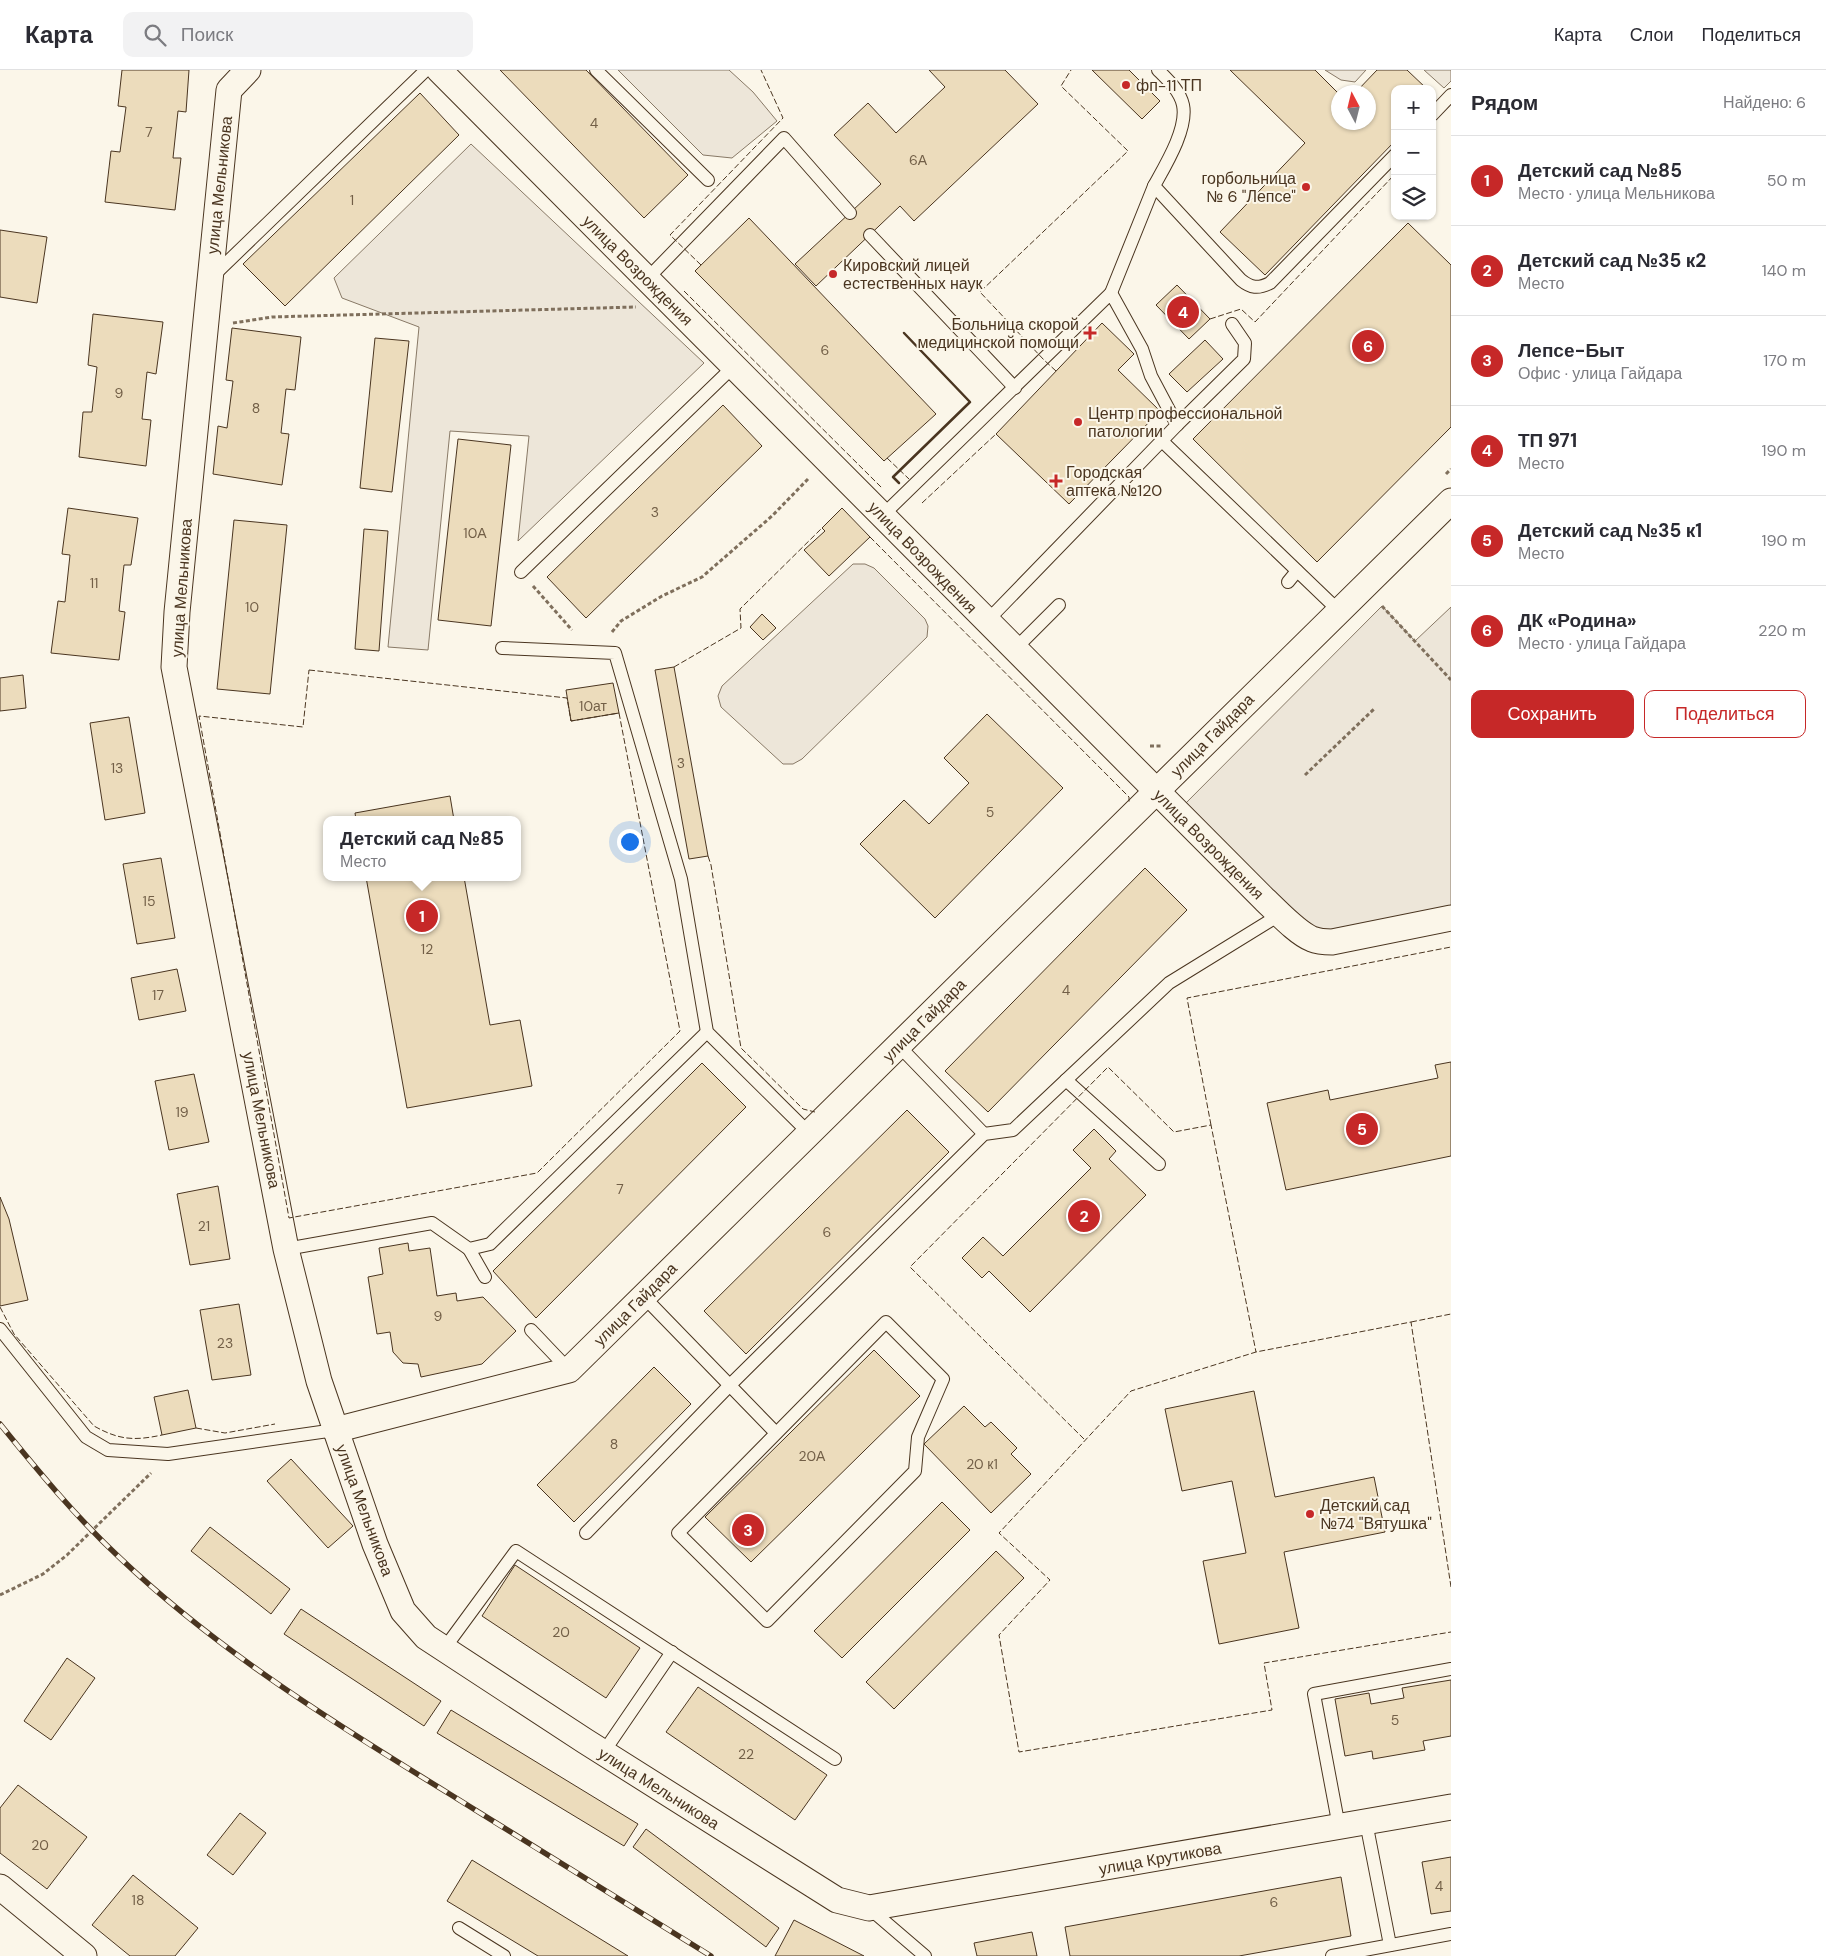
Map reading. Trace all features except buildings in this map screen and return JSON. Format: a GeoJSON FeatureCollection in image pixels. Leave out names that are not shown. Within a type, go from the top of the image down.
{"type":"FeatureCollection","features":[{"type":"Feature","properties":{"kind":"street","name":"улица Мельникова"},"geometry":{"type":"LineString","coordinates":[[248,70],[229,90],[177,612],[174,667],[286,1249],[319,1381],[335,1430],[375,1544],[403,1611],[426,1637],[603,1753],[837,1900],[870,1908]]}},
{"type":"Feature","properties":{"kind":"street","name":"улица Возрождения"},"geometry":{"type":"LineString","coordinates":[[439,70],[1258,894],[1281,914],[1311,939],[1320,942],[1332,942],[1451,918]]}},
{"type":"Feature","properties":{"kind":"street","name":"улица Гайдара"},"geometry":{"type":"LineString","coordinates":[[569,1370],[1451,501]]}},
{"type":"Feature","properties":{"kind":"street"},"geometry":{"type":"LineString","coordinates":[[335,1430],[569,1370]]}},
{"type":"Feature","properties":{"kind":"street","name":"улица Крутикова"},"geometry":{"type":"LineString","coordinates":[[870,1908],[1451,1807]]}},
{"type":"Feature","properties":{"kind":"street"},"geometry":{"type":"LineString","coordinates":[[0,1887],[84,1956]]}},
{"type":"Feature","properties":{"kind":"lane"},"geometry":{"type":"LineString","coordinates":[[210,280],[426,70]]}},
{"type":"Feature","properties":{"kind":"lane"},"geometry":{"type":"LineString","coordinates":[[596,70],[708,180]]}},
{"type":"Feature","properties":{"kind":"lane"},"geometry":{"type":"LineString","coordinates":[[883,515],[1111,293],[1154,186],[1169,158],[1183,124],[1183,106],[1178,92],[1158,70]]}},
{"type":"Feature","properties":{"kind":"lane"},"geometry":{"type":"LineString","coordinates":[[1436,111],[1451,95]]}},
{"type":"Feature","properties":{"kind":"lane"},"geometry":{"type":"LineString","coordinates":[[647,279],[784,138],[850,213]]}},
{"type":"Feature","properties":{"kind":"lane"},"geometry":{"type":"LineString","coordinates":[[1154,186],[1241,280],[1249,287],[1261,288],[1270,283],[1391,158]]}},
{"type":"Feature","properties":{"kind":"lane"},"geometry":{"type":"LineString","coordinates":[[870,235],[1015,388]]}},
{"type":"Feature","properties":{"kind":"lane"},"geometry":{"type":"LineString","coordinates":[[1111,293],[1142,349],[1151,376],[1177,425]]}},
{"type":"Feature","properties":{"kind":"lane"},"geometry":{"type":"LineString","coordinates":[[987,622],[1177,425],[1244,359],[1245,343],[1232,324]]}},
{"type":"Feature","properties":{"kind":"lane"},"geometry":{"type":"LineString","coordinates":[[521,572],[734,366]]}},
{"type":"Feature","properties":{"kind":"lane"},"geometry":{"type":"LineString","coordinates":[[1162,441],[1339,611]]}},
{"type":"Feature","properties":{"kind":"lane"},"geometry":{"type":"LineString","coordinates":[[1288,582],[1297,571]]}},
{"type":"Feature","properties":{"kind":"lane"},"geometry":{"type":"LineString","coordinates":[[1015,649],[1059,605]]}},
{"type":"Feature","properties":{"kind":"lane"},"geometry":{"type":"LineString","coordinates":[[502,648],[615,653],[681,879],[708,1032],[809,1133]]}},
{"type":"Feature","properties":{"kind":"lane"},"geometry":{"type":"LineString","coordinates":[[586,1533],[729,1386],[984,1134],[1013,1130],[1169,983],[1281,914]]}},
{"type":"Feature","properties":{"kind":"lane"},"geometry":{"type":"LineString","coordinates":[[469,1249],[490,1244],[708,1032]]}},
{"type":"Feature","properties":{"kind":"lane"},"geometry":{"type":"LineString","coordinates":[[898,1045],[984,1134]]}},
{"type":"Feature","properties":{"kind":"lane"},"geometry":{"type":"LineString","coordinates":[[1066,1080],[1159,1164]]}},
{"type":"Feature","properties":{"kind":"lane"},"geometry":{"type":"LineString","coordinates":[[286,1249],[432,1223],[469,1249],[485,1277]]}},
{"type":"Feature","properties":{"kind":"lane"},"geometry":{"type":"LineString","coordinates":[[643,1296],[776,1434]]}},
{"type":"Feature","properties":{"kind":"lane"},"geometry":{"type":"LineString","coordinates":[[886,1322],[943,1379],[918,1437],[915,1471],[767,1621],[678,1533],[776,1434],[886,1322]]}},
{"type":"Feature","properties":{"kind":"lane"},"geometry":{"type":"LineString","coordinates":[[0,1329],[86,1437],[108,1450],[168,1454],[335,1430]]}},
{"type":"Feature","properties":{"kind":"lane"},"geometry":{"type":"LineString","coordinates":[[531,1330],[569,1370]]}},
{"type":"Feature","properties":{"kind":"lane"},"geometry":{"type":"LineString","coordinates":[[444,1649],[516,1551],[835,1759]]}},
{"type":"Feature","properties":{"kind":"lane"},"geometry":{"type":"LineString","coordinates":[[603,1753],[672,1652]]}},
{"type":"Feature","properties":{"kind":"lane"},"geometry":{"type":"LineString","coordinates":[[1339,1827],[1314,1694],[1451,1669]]}},
{"type":"Feature","properties":{"kind":"lane"},"geometry":{"type":"LineString","coordinates":[[1366,1822],[1390,1945]]}},
{"type":"Feature","properties":{"kind":"lane"},"geometry":{"type":"LineString","coordinates":[[870,1908],[924,1956]]}},
{"type":"Feature","properties":{"kind":"lane"},"geometry":{"type":"LineString","coordinates":[[459,1928],[504,1956]]}},
{"type":"Feature","properties":{"kind":"lane"},"geometry":{"type":"LineString","coordinates":[[1332,1956],[1451,1934]]}},
{"type":"Feature","properties":{"kind":"path"},"geometry":{"type":"LineString","coordinates":[[205,328],[272,317],[673,306]]}},
{"type":"Feature","properties":{"kind":"path"},"geometry":{"type":"LineString","coordinates":[[521,572],[593,652],[621,621],[662,596],[702,577],[772,516],[827,460]]}},
{"type":"Feature","properties":{"kind":"path"},"geometry":{"type":"LineString","coordinates":[[1444,476],[1451,469]]}},
{"type":"Feature","properties":{"kind":"path"},"geometry":{"type":"LineString","coordinates":[[1382,606],[1451,680]]}},
{"type":"Feature","properties":{"kind":"path"},"geometry":{"type":"LineString","coordinates":[[1305,775],[1374,709]]}},
{"type":"Feature","properties":{"kind":"path"},"geometry":{"type":"LineString","coordinates":[[1146,743],[1151,746],[1168,746]]}},
{"type":"Feature","properties":{"kind":"path"},"geometry":{"type":"LineString","coordinates":[[0,1595],[43,1574],[67,1555],[149,1475]]}},
{"type":"Feature","properties":{"kind":"shaded area"},"geometry":{"type":"Polygon","coordinates":[[[618,70],[729,70],[753,92],[777,121],[732,158],[703,155],[618,70]]]}},
{"type":"Feature","properties":{"kind":"shaded area"},"geometry":{"type":"Polygon","coordinates":[[[1325,70],[1366,70],[1355,82],[1341,80],[1325,70]]]}},
{"type":"Feature","properties":{"kind":"shaded area"},"geometry":{"type":"Polygon","coordinates":[[[1424,70],[1451,70],[1451,81],[1444,88],[1424,70]]]}},
{"type":"Feature","properties":{"kind":"shaded area"},"geometry":{"type":"Polygon","coordinates":[[[471,144],[704,363],[518,541],[529,436],[450,431],[428,650],[388,647],[419,327],[342,298],[334,278],[471,144]]]}},
{"type":"Feature","properties":{"kind":"shaded area"},"geometry":{"type":"Polygon","coordinates":[[[853,564],[865,564],[874,568],[925,619],[928,626],[927,637],[802,759],[793,764],[783,764],[721,707],[718,696],[722,686],[853,564]]]}},
{"type":"Feature","properties":{"kind":"shaded area"},"geometry":{"type":"Polygon","coordinates":[[[1382,606],[1415,641],[1451,607],[1451,918],[1321,942],[1177,812],[1382,606]]]}},
{"type":"Feature","properties":{"kind":"railway"},"geometry":{"type":"LineString","coordinates":[[0,1424],[58,1493],[120,1558],[157,1592],[236,1654],[362,1740],[711,1956]]}},
{"type":"Feature","properties":{"kind":"fence"},"geometry":{"type":"LineString","coordinates":[[701,265],[670,235],[783,118],[761,70]]}},
{"type":"Feature","properties":{"kind":"fence"},"geometry":{"type":"LineString","coordinates":[[1056,371],[980,292],[1128,151],[1061,86],[1071,70]]}},
{"type":"Feature","properties":{"kind":"fence"},"geometry":{"type":"LineString","coordinates":[[1210,319],[1241,309],[1255,322],[1394,175]]}},
{"type":"Feature","properties":{"kind":"fence"},"geometry":{"type":"LineString","coordinates":[[684,291],[882,488]]}},
{"type":"Feature","properties":{"kind":"fence"},"geometry":{"type":"LineString","coordinates":[[922,503],[996,434]]}},
{"type":"Feature","properties":{"kind":"fence"},"geometry":{"type":"LineString","coordinates":[[887,458],[909,479]]}},
{"type":"Feature","properties":{"kind":"fence"},"geometry":{"type":"LineString","coordinates":[[674,667],[741,628],[740,609],[822,528]]}},
{"type":"Feature","properties":{"kind":"fence"},"geometry":{"type":"LineString","coordinates":[[870,537],[1129,797],[1129,803]]}},
{"type":"Feature","properties":{"kind":"fence"},"geometry":{"type":"LineString","coordinates":[[309,670],[567,698],[571,721],[619,713],[680,1031],[537,1173],[289,1218],[199,716],[303,727],[309,670]]}},
{"type":"Feature","properties":{"kind":"fence"},"geometry":{"type":"LineString","coordinates":[[708,856],[741,1048],[803,1109],[815,1112]]}},
{"type":"Feature","properties":{"kind":"fence"},"geometry":{"type":"LineString","coordinates":[[1211,1125],[1187,998],[1451,947]]}},
{"type":"Feature","properties":{"kind":"fence"},"geometry":{"type":"LineString","coordinates":[[1084,1439],[910,1267],[1108,1067],[1174,1132],[1211,1125],[1256,1352]]}},
{"type":"Feature","properties":{"kind":"fence"},"geometry":{"type":"LineString","coordinates":[[0,1307],[14,1334],[94,1426],[119,1437],[143,1438],[162,1435]]}},
{"type":"Feature","properties":{"kind":"fence"},"geometry":{"type":"LineString","coordinates":[[1411,1322],[1451,1314]]}},
{"type":"Feature","properties":{"kind":"fence"},"geometry":{"type":"LineString","coordinates":[[1451,1587],[1411,1322],[1256,1352],[1131,1391],[999,1533],[1050,1580],[999,1635],[1019,1752],[1272,1710],[1264,1663],[1451,1632]]}},
{"type":"Feature","properties":{"kind":"fence"},"geometry":{"type":"LineString","coordinates":[[196,1428],[225,1433],[275,1424]]}},
{"type":"Feature","properties":{"kind":"wall"},"geometry":{"type":"LineString","coordinates":[[899,483],[893,477],[970,402],[904,333]]}},
{"type":"Feature","properties":{"kind":"place","name":"фп-11 ТП"},"geometry":{"type":"Point","coordinates":[1126,85]}},
{"type":"Feature","properties":{"kind":"place","name":"горбольница № 6 \"Лепсе\""},"geometry":{"type":"Point","coordinates":[1306,187]}},
{"type":"Feature","properties":{"kind":"place","name":"Кировский лицей естественных наук"},"geometry":{"type":"Point","coordinates":[833,274]}},
{"type":"Feature","properties":{"kind":"place","name":"ТП 971"},"geometry":{"type":"Point","coordinates":[1183,312]}},
{"type":"Feature","properties":{"kind":"place","name":"Больница скорой медицинской помощи"},"geometry":{"type":"Point","coordinates":[1090,333]}},
{"type":"Feature","properties":{"kind":"place","name":"ДК «Родина»"},"geometry":{"type":"Point","coordinates":[1368,346]}},
{"type":"Feature","properties":{"kind":"place","name":"Центр профессиональной патологии"},"geometry":{"type":"Point","coordinates":[1078,422]}},
{"type":"Feature","properties":{"kind":"place","name":"Городская аптека №120"},"geometry":{"type":"Point","coordinates":[1056,481]}},
{"type":"Feature","properties":{"kind":"place","name":"Детский сад №85"},"geometry":{"type":"Point","coordinates":[422,916]}},
{"type":"Feature","properties":{"kind":"place","name":"Детский сад №35 к1"},"geometry":{"type":"Point","coordinates":[1362,1129]}},
{"type":"Feature","properties":{"kind":"place","name":"Детский сад №35 к2"},"geometry":{"type":"Point","coordinates":[1084,1216]}},
{"type":"Feature","properties":{"kind":"place","name":"Детский сад №74 \"Вятушка\""},"geometry":{"type":"Point","coordinates":[1310,1514]}},
{"type":"Feature","properties":{"kind":"place","name":"Лепсе-Быт"},"geometry":{"type":"Point","coordinates":[748,1530]}}]}
